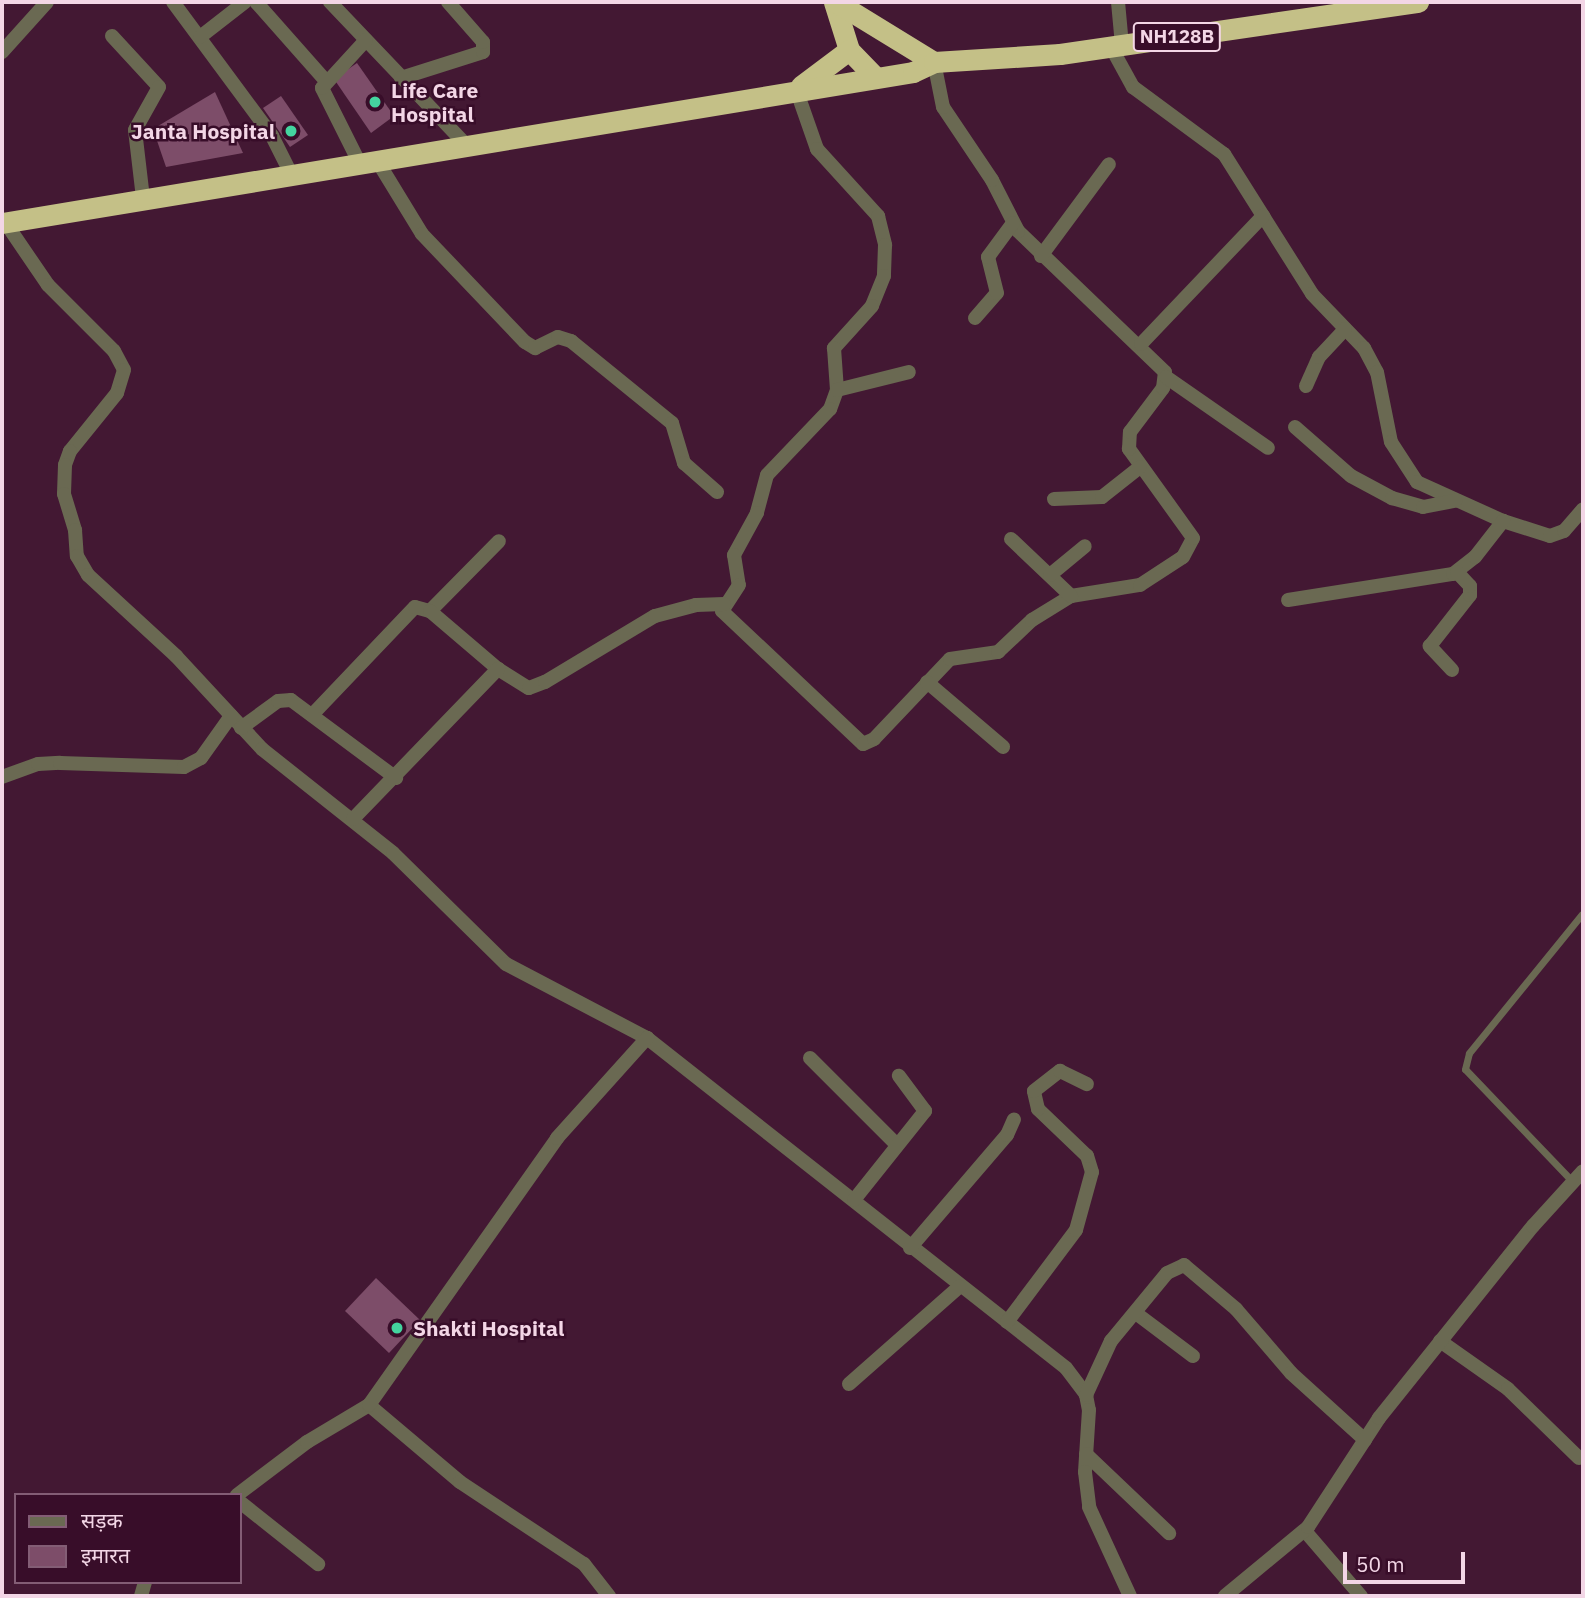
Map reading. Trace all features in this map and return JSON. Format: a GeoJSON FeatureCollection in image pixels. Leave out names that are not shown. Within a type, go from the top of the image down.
{"type":"FeatureCollection","features":[{"type":"Feature","properties":{"kind":"highway"},"geometry":{"type":"LineString","coordinates":[[835,2],[849,50],[875,77]]}},
{"type":"Feature","properties":{"kind":"highway"},"geometry":{"type":"LineString","coordinates":[[835,2],[934,62]]}},
{"type":"Feature","properties":{"kind":"highway","name":"NH128B"},"geometry":{"type":"LineString","coordinates":[[934,62],[1116,46],[1384,4],[1418,2]]}},
{"type":"Feature","properties":{"kind":"highway"},"geometry":{"type":"LineString","coordinates":[[796,89],[849,50]]}},
{"type":"Feature","properties":{"kind":"highway"},"geometry":{"type":"LineString","coordinates":[[3,222],[292,176],[796,89],[913,72],[934,62]]}},
{"type":"Feature","properties":{"kind":"street"},"geometry":{"type":"LineString","coordinates":[[2,52],[47,2]]}},
{"type":"Feature","properties":{"kind":"street"},"geometry":{"type":"LineString","coordinates":[[173,2],[272,136],[292,176]]}},
{"type":"Feature","properties":{"kind":"street"},"geometry":{"type":"LineString","coordinates":[[200,37],[245,2]]}},
{"type":"Feature","properties":{"kind":"street"},"geometry":{"type":"LineString","coordinates":[[256,2],[326,82]]}},
{"type":"Feature","properties":{"kind":"street"},"geometry":{"type":"LineString","coordinates":[[330,2],[466,145]]}},
{"type":"Feature","properties":{"kind":"street"},"geometry":{"type":"LineString","coordinates":[[401,78],[483,52],[483,41],[448,2]]}},
{"type":"Feature","properties":{"kind":"street"},"geometry":{"type":"LineString","coordinates":[[1118,2],[1116,46],[1124,75],[1141,95],[1224,154],[1312,294],[1345,329],[1377,372],[1398,458],[1417,482],[1503,521],[1550,536],[1564,531],[1583,509]]}},
{"type":"Feature","properties":{"kind":"street"},"geometry":{"type":"LineString","coordinates":[[112,36],[159,87],[135,130],[143,198]]}},
{"type":"Feature","properties":{"kind":"street"},"geometry":{"type":"LineString","coordinates":[[366,40],[326,82],[323,97],[422,234],[525,342],[535,348],[558,337],[571,341],[672,424],[684,463],[717,492]]}},
{"type":"Feature","properties":{"kind":"street"},"geometry":{"type":"LineString","coordinates":[[934,62],[943,107],[992,180],[1013,223],[1041,256],[1141,344],[1166,377],[1268,448]]}},
{"type":"Feature","properties":{"kind":"street"},"geometry":{"type":"LineString","coordinates":[[312,715],[408,610],[422,607],[430,611],[498,669],[522,685],[536,687],[655,616],[696,606],[724,604],[739,585],[734,555],[757,513],[767,475],[830,409],[837,390],[831,355],[872,306],[884,276],[885,245],[878,216],[817,149],[796,89]]}},
{"type":"Feature","properties":{"kind":"street"},"geometry":{"type":"LineString","coordinates":[[1041,256],[1109,164]]}},
{"type":"Feature","properties":{"kind":"street"},"geometry":{"type":"LineString","coordinates":[[1141,344],[1263,216]]}},
{"type":"Feature","properties":{"kind":"street"},"geometry":{"type":"LineString","coordinates":[[3,222],[48,285],[114,351],[124,370],[117,393],[71,451],[65,465],[64,494],[75,530],[77,556],[88,575],[176,656],[241,728],[288,771],[353,819],[506,964],[647,1038],[854,1200],[959,1287],[1066,1368],[1086,1395]]}},
{"type":"Feature","properties":{"kind":"street"},"geometry":{"type":"LineString","coordinates":[[975,318],[997,293],[988,257],[1013,223]]}},
{"type":"Feature","properties":{"kind":"street"},"geometry":{"type":"LineString","coordinates":[[1306,386],[1320,357],[1345,329]]}},
{"type":"Feature","properties":{"kind":"street"},"geometry":{"type":"LineString","coordinates":[[837,390],[909,372]]}},
{"type":"Feature","properties":{"kind":"street"},"geometry":{"type":"LineString","coordinates":[[724,604],[727,620],[858,743],[874,739],[927,682],[960,655],[998,652],[1032,620],[1071,596],[1140,585],[1183,557],[1192,544],[1192,532],[1140,467],[1129,449],[1130,432],[1166,377]]}},
{"type":"Feature","properties":{"kind":"street"},"geometry":{"type":"LineString","coordinates":[[1295,427],[1351,476],[1392,498],[1423,507],[1455,501]]}},
{"type":"Feature","properties":{"kind":"street"},"geometry":{"type":"LineString","coordinates":[[1054,499],[1102,497],[1140,467]]}},
{"type":"Feature","properties":{"kind":"street"},"geometry":{"type":"LineString","coordinates":[[1288,600],[1344,588],[1435,580],[1457,572],[1475,557],[1503,521]]}},
{"type":"Feature","properties":{"kind":"street"},"geometry":{"type":"LineString","coordinates":[[1010,538],[1071,596]]}},
{"type":"Feature","properties":{"kind":"street"},"geometry":{"type":"LineString","coordinates":[[430,611],[499,541]]}},
{"type":"Feature","properties":{"kind":"street"},"geometry":{"type":"LineString","coordinates":[[1050,575],[1085,546]]}},
{"type":"Feature","properties":{"kind":"street"},"geometry":{"type":"LineString","coordinates":[[1452,670],[1430,646],[1471,595],[1470,586],[1457,572]]}},
{"type":"Feature","properties":{"kind":"street"},"geometry":{"type":"LineString","coordinates":[[353,819],[396,778],[498,669]]}},
{"type":"Feature","properties":{"kind":"street"},"geometry":{"type":"LineString","coordinates":[[927,682],[1003,747]]}},
{"type":"Feature","properties":{"kind":"street"},"geometry":{"type":"LineString","coordinates":[[241,728],[284,698],[312,715],[396,778]]}},
{"type":"Feature","properties":{"kind":"street"},"geometry":{"type":"LineString","coordinates":[[2,777],[38,764],[184,767],[201,758],[231,716]]}},
{"type":"Feature","properties":{"kind":"street"},"geometry":{"type":"LineString","coordinates":[[240,1493],[307,1442],[369,1405],[557,1138],[647,1038]]}},
{"type":"Feature","properties":{"kind":"street"},"geometry":{"type":"LineString","coordinates":[[810,1058],[897,1144]]}},
{"type":"Feature","properties":{"kind":"street"},"geometry":{"type":"LineString","coordinates":[[1007,1322],[1076,1230],[1092,1167],[1087,1156],[1038,1110],[1034,1091],[1060,1071],[1087,1084]]}},
{"type":"Feature","properties":{"kind":"street"},"geometry":{"type":"LineString","coordinates":[[854,1200],[885,1166],[897,1144],[925,1111],[899,1076]]}},
{"type":"Feature","properties":{"kind":"street"},"geometry":{"type":"LineString","coordinates":[[910,1248],[1007,1135],[1014,1119]]}},
{"type":"Feature","properties":{"kind":"street"},"geometry":{"type":"LineString","coordinates":[[1225,1596],[1305,1531],[1365,1440],[1440,1341],[1578,1176]]}},
{"type":"Feature","properties":{"kind":"street"},"geometry":{"type":"LineString","coordinates":[[1130,1596],[1089,1507],[1086,1395],[1104,1352],[1172,1267],[1190,1268],[1236,1309],[1291,1373],[1365,1440]]}},
{"type":"Feature","properties":{"kind":"street"},"geometry":{"type":"LineString","coordinates":[[849,1384],[959,1287]]}},
{"type":"Feature","properties":{"kind":"street"},"geometry":{"type":"LineString","coordinates":[[1137,1314],[1193,1356]]}},
{"type":"Feature","properties":{"kind":"street"},"geometry":{"type":"LineString","coordinates":[[1440,1341],[1508,1389],[1579,1458]]}},
{"type":"Feature","properties":{"kind":"street"},"geometry":{"type":"LineString","coordinates":[[369,1405],[460,1482],[568,1552],[609,1596]]}},
{"type":"Feature","properties":{"kind":"street"},"geometry":{"type":"LineString","coordinates":[[1086,1454],[1169,1533]]}},
{"type":"Feature","properties":{"kind":"street"},"geometry":{"type":"LineString","coordinates":[[242,1504],[318,1564]]}},
{"type":"Feature","properties":{"kind":"street"},"geometry":{"type":"LineString","coordinates":[[1305,1531],[1361,1596]]}},
{"type":"Feature","properties":{"kind":"lane"},"geometry":{"type":"LineString","coordinates":[[1578,1176],[1465,1069],[1469,1053],[1582,914]]}},
{"type":"Feature","properties":{"kind":"building"},"geometry":{"type":"Polygon","coordinates":[[[357,63],[394,116],[371,133],[334,79],[357,63]]]}},
{"type":"Feature","properties":{"kind":"building"},"geometry":{"type":"Polygon","coordinates":[[[215,92],[243,153],[166,167],[153,129],[215,92]]]}},
{"type":"Feature","properties":{"kind":"building"},"geometry":{"type":"Polygon","coordinates":[[[281,96],[308,135],[290,147],[263,108],[281,96]]]}},
{"type":"Feature","properties":{"kind":"building"},"geometry":{"type":"Polygon","coordinates":[[[376,1278],[420,1320],[389,1353],[345,1311],[376,1278]]]}},
{"type":"Feature","properties":{"kind":"place","name":"Life Care Hospital"},"geometry":{"type":"Point","coordinates":[375,102]}},
{"type":"Feature","properties":{"kind":"place","name":"Janta Hospital"},"geometry":{"type":"Point","coordinates":[291,131]}},
{"type":"Feature","properties":{"kind":"place","name":"Shakti Hospital"},"geometry":{"type":"Point","coordinates":[397,1328]}}]}
